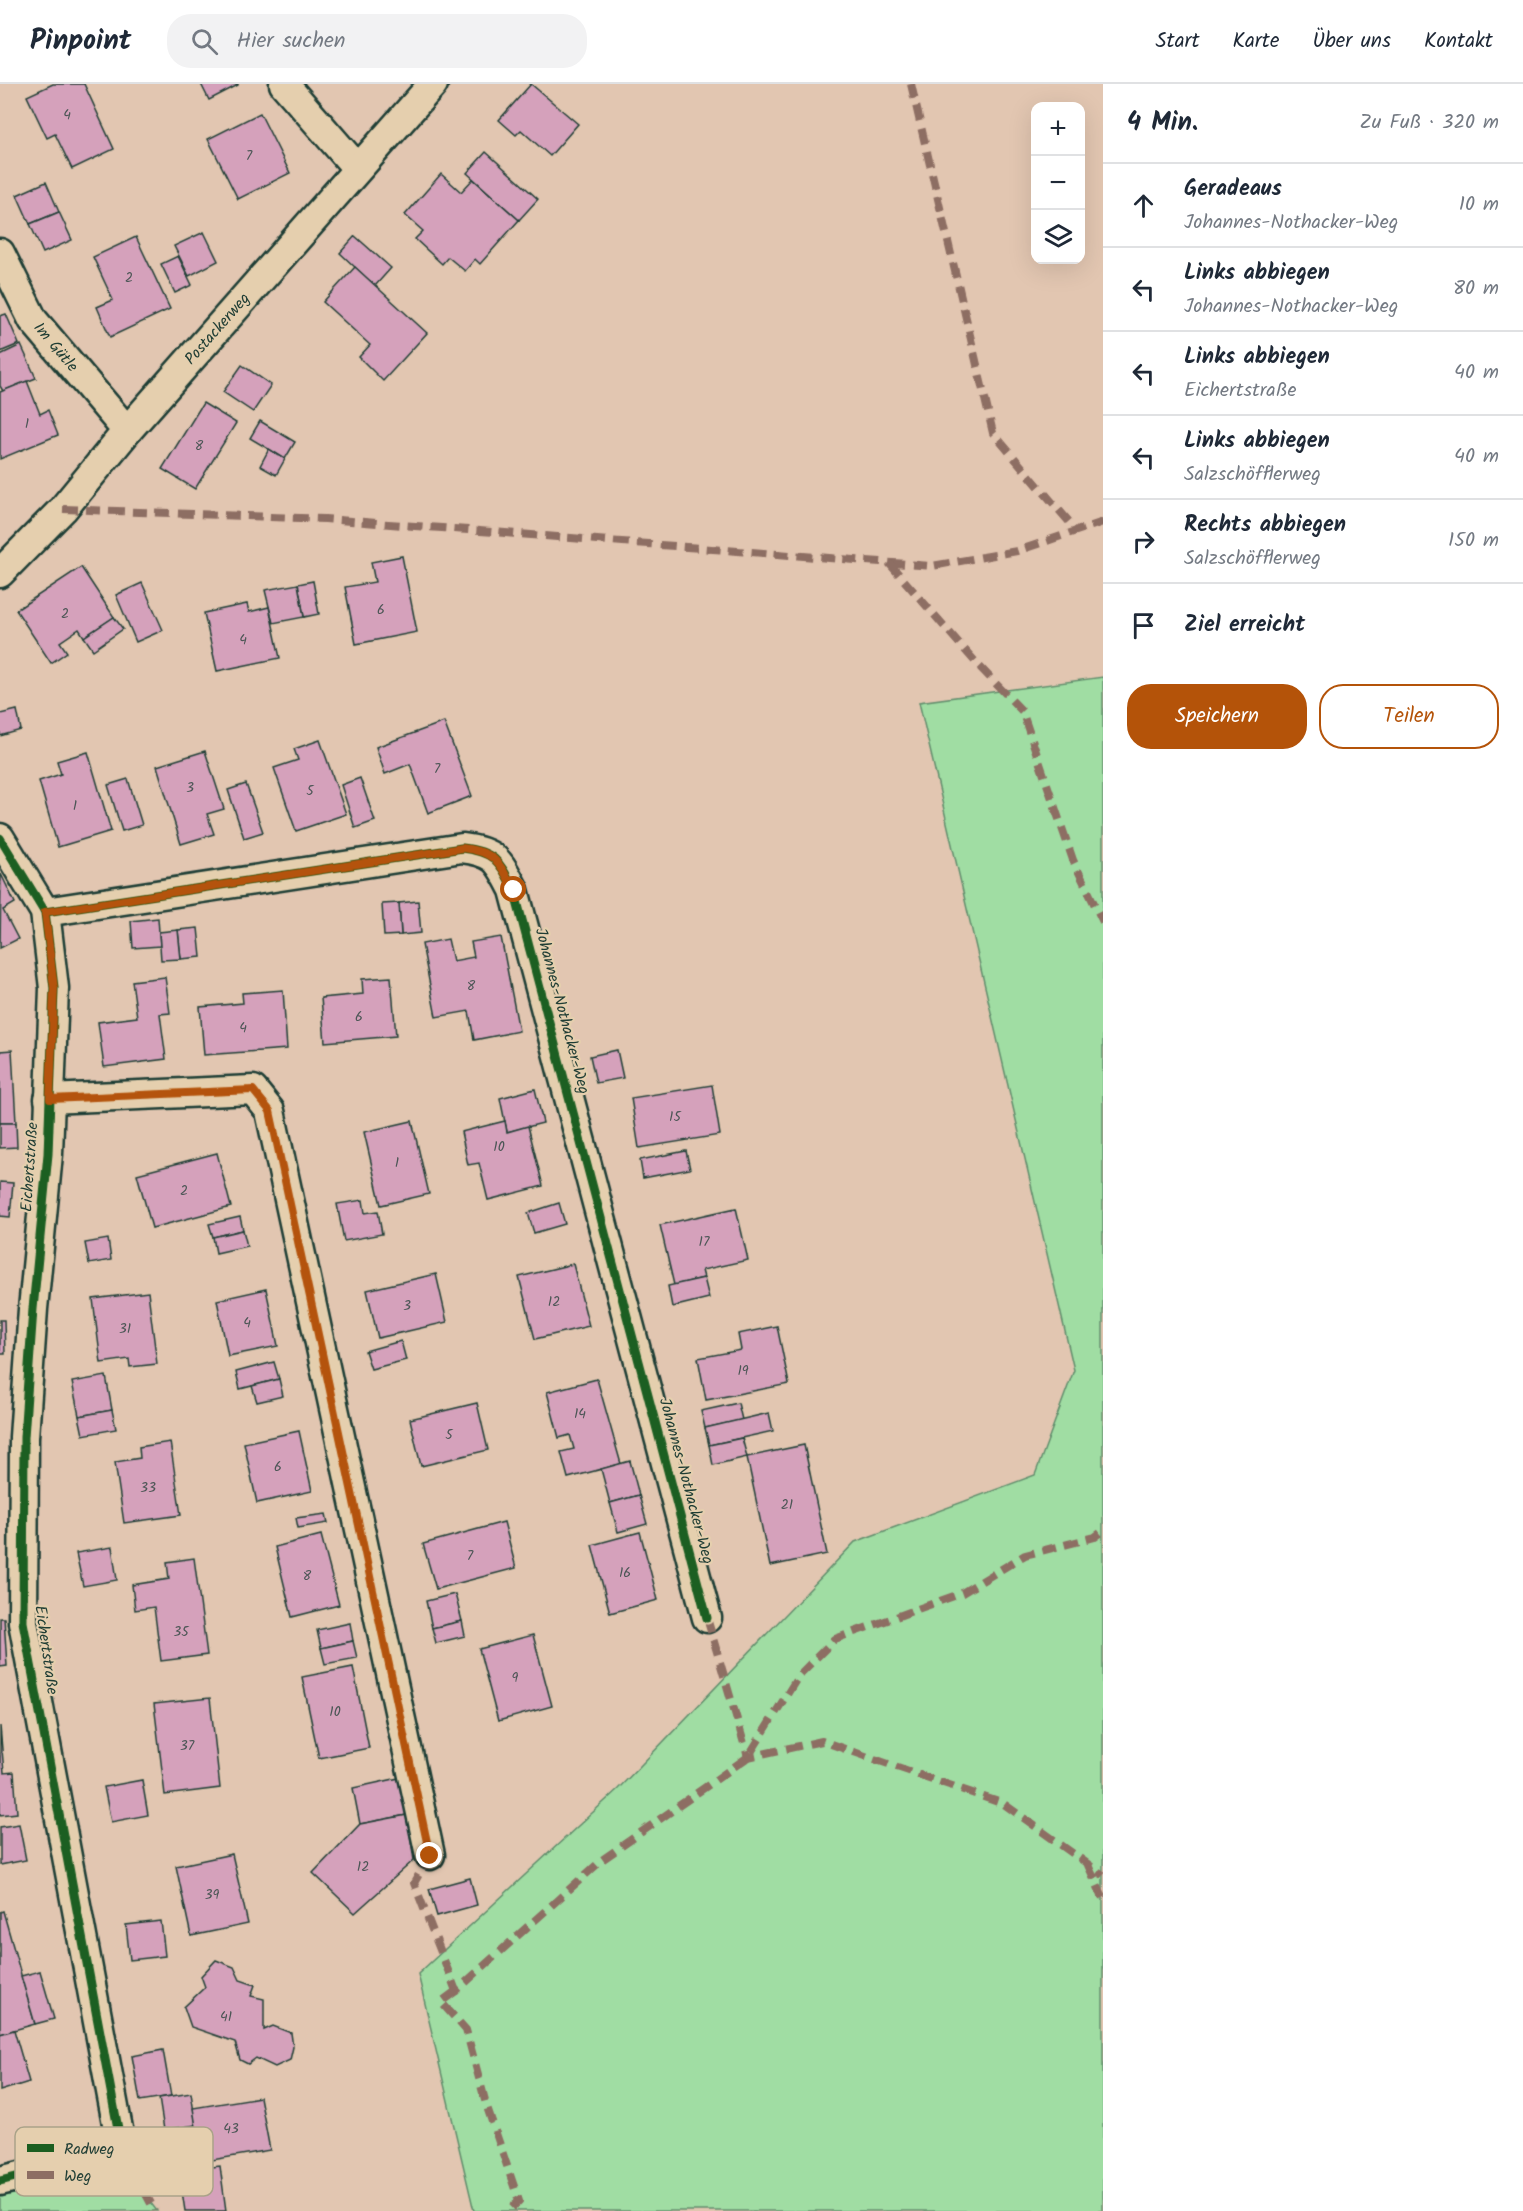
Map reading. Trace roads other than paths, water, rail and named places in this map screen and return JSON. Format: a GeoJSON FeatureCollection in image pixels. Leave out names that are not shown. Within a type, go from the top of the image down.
{"type":"FeatureCollection","features":[{"type":"Feature","properties":{"kind":"street"},"geometry":{"type":"LineString","coordinates":[[284,84],[357,168]]}},
{"type":"Feature","properties":{"kind":"street","name":"Postackerweg"},"geometry":{"type":"LineString","coordinates":[[0,573],[63,510],[127,430],[433,84]]}},
{"type":"Feature","properties":{"kind":"street","name":"Im Gütle"},"geometry":{"type":"LineString","coordinates":[[0,253],[33,320],[127,430]]}},
{"type":"Feature","properties":{"kind":"street","name":"Eichertstraße"},"geometry":{"type":"LineString","coordinates":[[0,838],[45,912],[54,988],[48,1154],[33,1309],[24,1437],[23,1622],[118,2127]]}},
{"type":"Feature","properties":{"kind":"street","name":"Johannes-Nothacker-Weg"},"geometry":{"type":"LineString","coordinates":[[45,912],[462,848],[482,850],[494,858],[504,870],[514,890],[707,1618]]}},
{"type":"Feature","properties":{"kind":"street"},"geometry":{"type":"LineString","coordinates":[[50,1099],[253,1090],[270,1111],[430,1856]]}},
{"type":"Feature","properties":{"kind":"street","name":"Eichertstraße"},"geometry":{"type":"LineString","coordinates":[[0,2181],[15,2177]]}}]}
